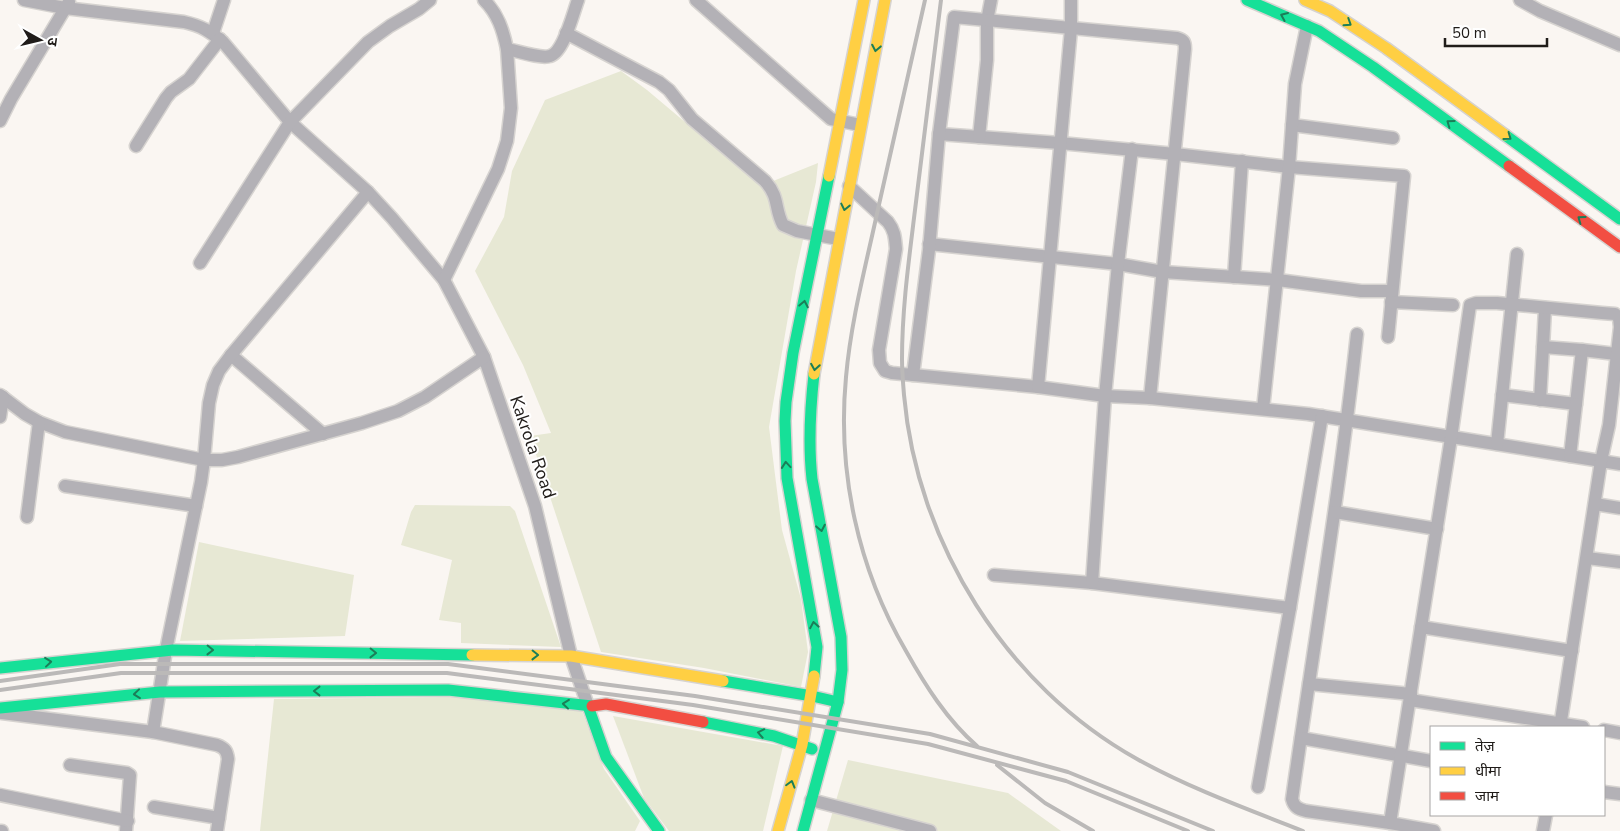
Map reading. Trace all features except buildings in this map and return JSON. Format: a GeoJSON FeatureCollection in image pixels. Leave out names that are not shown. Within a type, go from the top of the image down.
{"type":"FeatureCollection","features":[{"type":"Feature","properties":{"kind":"street"},"geometry":{"type":"LineString","coordinates":[[24,0],[68,4],[184,22],[202,26],[216,36]]}},
{"type":"Feature","properties":{"kind":"street"},"geometry":{"type":"LineString","coordinates":[[136,146],[166,98],[189,79],[216,36],[224,0]]}},
{"type":"Feature","properties":{"kind":"street"},"geometry":{"type":"LineString","coordinates":[[200,263],[290,122],[368,42],[430,0]]}},
{"type":"Feature","properties":{"kind":"street"},"geometry":{"type":"LineString","coordinates":[[444,280],[498,169],[507,141],[511,108],[507,49],[497,16],[484,0]]}},
{"type":"Feature","properties":{"kind":"street"},"geometry":{"type":"LineString","coordinates":[[507,49],[542,56],[550,56],[556,52],[561,45],[578,0]]}},
{"type":"Feature","properties":{"kind":"street"},"geometry":{"type":"LineString","coordinates":[[696,0],[831,119],[860,125]]}},
{"type":"Feature","properties":{"kind":"street"},"geometry":{"type":"LineString","coordinates":[[778,831],[802,745],[812,696],[818,647],[787,478],[785,426],[790,373],[864,0]]}},
{"type":"Feature","properties":{"kind":"street"},"geometry":{"type":"LineString","coordinates":[[803,831],[838,702],[843,663],[841,637],[809,454],[809,424],[814,370],[885,0]]}},
{"type":"Feature","properties":{"kind":"street"},"geometry":{"type":"LineString","coordinates":[[979,137],[987,60],[987,21],[991,0]]}},
{"type":"Feature","properties":{"kind":"street"},"geometry":{"type":"LineString","coordinates":[[1038,388],[1071,29],[1071,0]]}},
{"type":"Feature","properties":{"kind":"street"},"geometry":{"type":"LineString","coordinates":[[1247,0],[1319,31],[1374,67],[1620,247]]}},
{"type":"Feature","properties":{"kind":"street"},"geometry":{"type":"LineString","coordinates":[[1305,0],[1330,11],[1386,48],[1620,219]]}},
{"type":"Feature","properties":{"kind":"street"},"geometry":{"type":"LineString","coordinates":[[1520,0],[1540,11],[1620,45]]}},
{"type":"Feature","properties":{"kind":"street"},"geometry":{"type":"LineString","coordinates":[[0,121],[11,99],[68,4]]}},
{"type":"Feature","properties":{"kind":"street"},"geometry":{"type":"LineString","coordinates":[[913,375],[929,244],[939,134],[954,16],[987,21],[1183,40],[1185,43],[1150,398]]}},
{"type":"Feature","properties":{"kind":"street"},"geometry":{"type":"LineString","coordinates":[[1263,410],[1278,280],[1296,79],[1306,26]]}},
{"type":"Feature","properties":{"kind":"street"},"geometry":{"type":"LineString","coordinates":[[566,33],[659,82],[669,90],[692,119],[773,190],[777,200],[779,218],[783,226],[797,231],[838,239]]}},
{"type":"Feature","properties":{"kind":"street","name":"Kakrola Road"},"geometry":{"type":"LineString","coordinates":[[216,36],[290,122],[368,192],[444,280],[484,357],[535,506],[571,656],[606,757],[649,826],[659,831]]}},
{"type":"Feature","properties":{"kind":"street"},"geometry":{"type":"LineString","coordinates":[[1292,125],[1393,138]]}},
{"type":"Feature","properties":{"kind":"street"},"geometry":{"type":"LineString","coordinates":[[939,134],[1060,143],[1289,167],[1404,176],[1388,337]]}},
{"type":"Feature","properties":{"kind":"street"},"geometry":{"type":"LineString","coordinates":[[1092,583],[1105,396],[1132,150]]}},
{"type":"Feature","properties":{"kind":"street"},"geometry":{"type":"LineString","coordinates":[[1234,277],[1242,162]]}},
{"type":"Feature","properties":{"kind":"street"},"geometry":{"type":"LineString","coordinates":[[849,186],[888,222],[894,230],[896,249],[879,350],[880,363],[885,371],[1105,396],[1150,398],[1322,416],[1620,464]]}},
{"type":"Feature","properties":{"kind":"street"},"geometry":{"type":"LineString","coordinates":[[153,732],[166,650],[204,460],[209,403],[213,385],[219,371],[231,355],[368,192]]}},
{"type":"Feature","properties":{"kind":"street"},"geometry":{"type":"LineString","coordinates":[[929,244],[1118,264],[1163,272],[1278,280],[1453,305]]}},
{"type":"Feature","properties":{"kind":"street"},"geometry":{"type":"LineString","coordinates":[[1497,444],[1517,254]]}},
{"type":"Feature","properties":{"kind":"street"},"geometry":{"type":"LineString","coordinates":[[1309,684],[1410,697],[1560,726],[1601,461],[1609,425],[1620,327],[1619,318],[1615,314],[1484,303],[1470,305],[1437,529],[1421,627],[1410,697],[1401,756],[1390,823]]}},
{"type":"Feature","properties":{"kind":"street"},"geometry":{"type":"LineString","coordinates":[[1540,400],[1545,308]]}},
{"type":"Feature","properties":{"kind":"street"},"geometry":{"type":"LineString","coordinates":[[1357,334],[1348,420],[1292,799],[1294,806],[1306,812],[1434,831]]}},
{"type":"Feature","properties":{"kind":"street"},"geometry":{"type":"LineString","coordinates":[[1543,346],[1616,354]]}},
{"type":"Feature","properties":{"kind":"street"},"geometry":{"type":"LineString","coordinates":[[1570,456],[1582,350]]}},
{"type":"Feature","properties":{"kind":"street"},"geometry":{"type":"LineString","coordinates":[[231,355],[323,434]]}},
{"type":"Feature","properties":{"kind":"street"},"geometry":{"type":"LineString","coordinates":[[1,396],[39,422],[66,432],[204,460],[222,460],[323,434],[398,411],[425,396],[484,357]]}},
{"type":"Feature","properties":{"kind":"street"},"geometry":{"type":"LineString","coordinates":[[1502,395],[1576,404]]}},
{"type":"Feature","properties":{"kind":"street"},"geometry":{"type":"LineString","coordinates":[[0,417],[1,396]]}},
{"type":"Feature","properties":{"kind":"street"},"geometry":{"type":"LineString","coordinates":[[1258,787],[1322,416]]}},
{"type":"Feature","properties":{"kind":"street"},"geometry":{"type":"LineString","coordinates":[[27,517],[39,422]]}},
{"type":"Feature","properties":{"kind":"street"},"geometry":{"type":"LineString","coordinates":[[65,486],[196,506]]}},
{"type":"Feature","properties":{"kind":"street"},"geometry":{"type":"LineString","coordinates":[[1595,504],[1620,508]]}},
{"type":"Feature","properties":{"kind":"street"},"geometry":{"type":"LineString","coordinates":[[1335,512],[1437,529]]}},
{"type":"Feature","properties":{"kind":"street"},"geometry":{"type":"LineString","coordinates":[[1587,558],[1620,562]]}},
{"type":"Feature","properties":{"kind":"street"},"geometry":{"type":"LineString","coordinates":[[994,575],[1092,583],[1290,608]]}},
{"type":"Feature","properties":{"kind":"street"},"geometry":{"type":"LineString","coordinates":[[1421,627],[1572,651]]}},
{"type":"Feature","properties":{"kind":"street"},"geometry":{"type":"LineString","coordinates":[[0,668],[166,650],[571,656],[838,702]]}},
{"type":"Feature","properties":{"kind":"street"},"geometry":{"type":"LineString","coordinates":[[0,708],[160,692],[448,690],[588,706],[606,704],[774,736],[824,753]]}},
{"type":"Feature","properties":{"kind":"street"},"geometry":{"type":"LineString","coordinates":[[0,713],[153,732],[224,748],[228,759],[218,825],[154,808]]}},
{"type":"Feature","properties":{"kind":"street"},"geometry":{"type":"LineString","coordinates":[[1605,730],[1620,733]]}},
{"type":"Feature","properties":{"kind":"street"},"geometry":{"type":"LineString","coordinates":[[1301,738],[1430,761]]}},
{"type":"Feature","properties":{"kind":"street"},"geometry":{"type":"LineString","coordinates":[[0,795],[127,826],[130,775],[70,765]]}},
{"type":"Feature","properties":{"kind":"street"},"geometry":{"type":"LineString","coordinates":[[1605,792],[1620,794]]}},
{"type":"Feature","properties":{"kind":"street"},"geometry":{"type":"LineString","coordinates":[[811,800],[930,831]]}},
{"type":"Feature","properties":{"kind":"street"},"geometry":{"type":"LineString","coordinates":[[1543,831],[1546,816]]}},
{"type":"Feature","properties":{"kind":"green space"},"geometry":{"type":"Polygon","coordinates":[[[621,71],[647,90],[761,186],[818,163],[816,182],[796,271],[769,427],[782,530],[801,599],[808,652],[801,687],[704,668],[601,652],[530,436],[551,433],[523,365],[475,271],[504,217],[512,171],[545,100],[621,71]]]}},
{"type":"Feature","properties":{"kind":"green space"},"geometry":{"type":"Polygon","coordinates":[[[415,505],[510,506],[515,511],[561,647],[461,643],[461,623],[439,620],[452,560],[401,545],[415,505]]]}},
{"type":"Feature","properties":{"kind":"green space"},"geometry":{"type":"Polygon","coordinates":[[[199,542],[354,575],[345,636],[180,641],[199,542]]]}},
{"type":"Feature","properties":{"kind":"green space"},"geometry":{"type":"Polygon","coordinates":[[[459,697],[582,711],[604,769],[640,821],[635,831],[260,831],[274,699],[459,697]]]}},
{"type":"Feature","properties":{"kind":"green space"},"geometry":{"type":"Polygon","coordinates":[[[613,716],[783,746],[763,831],[669,831],[644,798],[613,716]]]}},
{"type":"Feature","properties":{"kind":"green space"},"geometry":{"type":"Polygon","coordinates":[[[848,760],[1008,793],[1061,831],[827,831],[848,760]]]}},
{"type":"Feature","properties":{"kind":"railway"},"geometry":{"type":"LineString","coordinates":[[925,0],[855,314],[846,377],[845,448],[848,484],[855,519],[875,587],[889,620],[913,664],[937,702],[977,746]]}},
{"type":"Feature","properties":{"kind":"railway"},"geometry":{"type":"LineString","coordinates":[[941,0],[906,284],[902,363],[904,395],[912,450],[927,504],[949,556],[976,605],[1009,651],[1047,692],[1090,728],[1157,770],[1218,798],[1303,831]]}},
{"type":"Feature","properties":{"kind":"railway"},"geometry":{"type":"LineString","coordinates":[[0,681],[120,664],[448,664],[695,696],[930,734],[1068,772],[1213,831]]}},
{"type":"Feature","properties":{"kind":"railway"},"geometry":{"type":"LineString","coordinates":[[0,690],[121,673],[447,673],[693,705],[928,744],[1066,781],[1188,831]]}},
{"type":"Feature","properties":{"kind":"railway"},"geometry":{"type":"LineString","coordinates":[[997,765],[1045,803],[1093,831]]}},
{"type":"Feature","properties":{"kind":"traffic: fast"},"geometry":{"type":"LineString","coordinates":[[1247,0],[1319,31],[1373,67],[1509,166]]}},
{"type":"Feature","properties":{"kind":"traffic: fast"},"geometry":{"type":"LineString","coordinates":[[1505,135],[1620,219]]}},
{"type":"Feature","properties":{"kind":"traffic: fast"},"geometry":{"type":"LineString","coordinates":[[814,676],[817,647],[787,478],[785,421],[793,353],[829,176]]}},
{"type":"Feature","properties":{"kind":"traffic: fast"},"geometry":{"type":"LineString","coordinates":[[803,831],[838,702],[842,670],[841,637],[812,479],[810,426],[814,374]]}},
{"type":"Feature","properties":{"kind":"traffic: fast"},"geometry":{"type":"LineString","coordinates":[[0,668],[173,650],[472,655]]}},
{"type":"Feature","properties":{"kind":"traffic: fast"},"geometry":{"type":"LineString","coordinates":[[723,681],[838,702]]}},
{"type":"Feature","properties":{"kind":"traffic: fast"},"geometry":{"type":"LineString","coordinates":[[0,708],[160,692],[448,690],[592,706]]}},
{"type":"Feature","properties":{"kind":"traffic: fast"},"geometry":{"type":"LineString","coordinates":[[588,706],[606,757],[659,831]]}},
{"type":"Feature","properties":{"kind":"traffic: fast"},"geometry":{"type":"LineString","coordinates":[[703,722],[774,736],[812,749]]}},
{"type":"Feature","properties":{"kind":"traffic: slow"},"geometry":{"type":"LineString","coordinates":[[829,176],[864,0]]}},
{"type":"Feature","properties":{"kind":"traffic: slow"},"geometry":{"type":"LineString","coordinates":[[814,374],[885,0]]}},
{"type":"Feature","properties":{"kind":"traffic: slow"},"geometry":{"type":"LineString","coordinates":[[1305,0],[1330,11],[1386,48],[1505,135]]}},
{"type":"Feature","properties":{"kind":"traffic: slow"},"geometry":{"type":"LineString","coordinates":[[472,655],[571,656],[723,681]]}},
{"type":"Feature","properties":{"kind":"traffic: slow"},"geometry":{"type":"LineString","coordinates":[[778,831],[802,745],[814,676]]}},
{"type":"Feature","properties":{"kind":"traffic: jam"},"geometry":{"type":"LineString","coordinates":[[1509,166],[1620,247]]}},
{"type":"Feature","properties":{"kind":"traffic: jam"},"geometry":{"type":"LineString","coordinates":[[592,706],[606,704],[703,722]]}}]}
